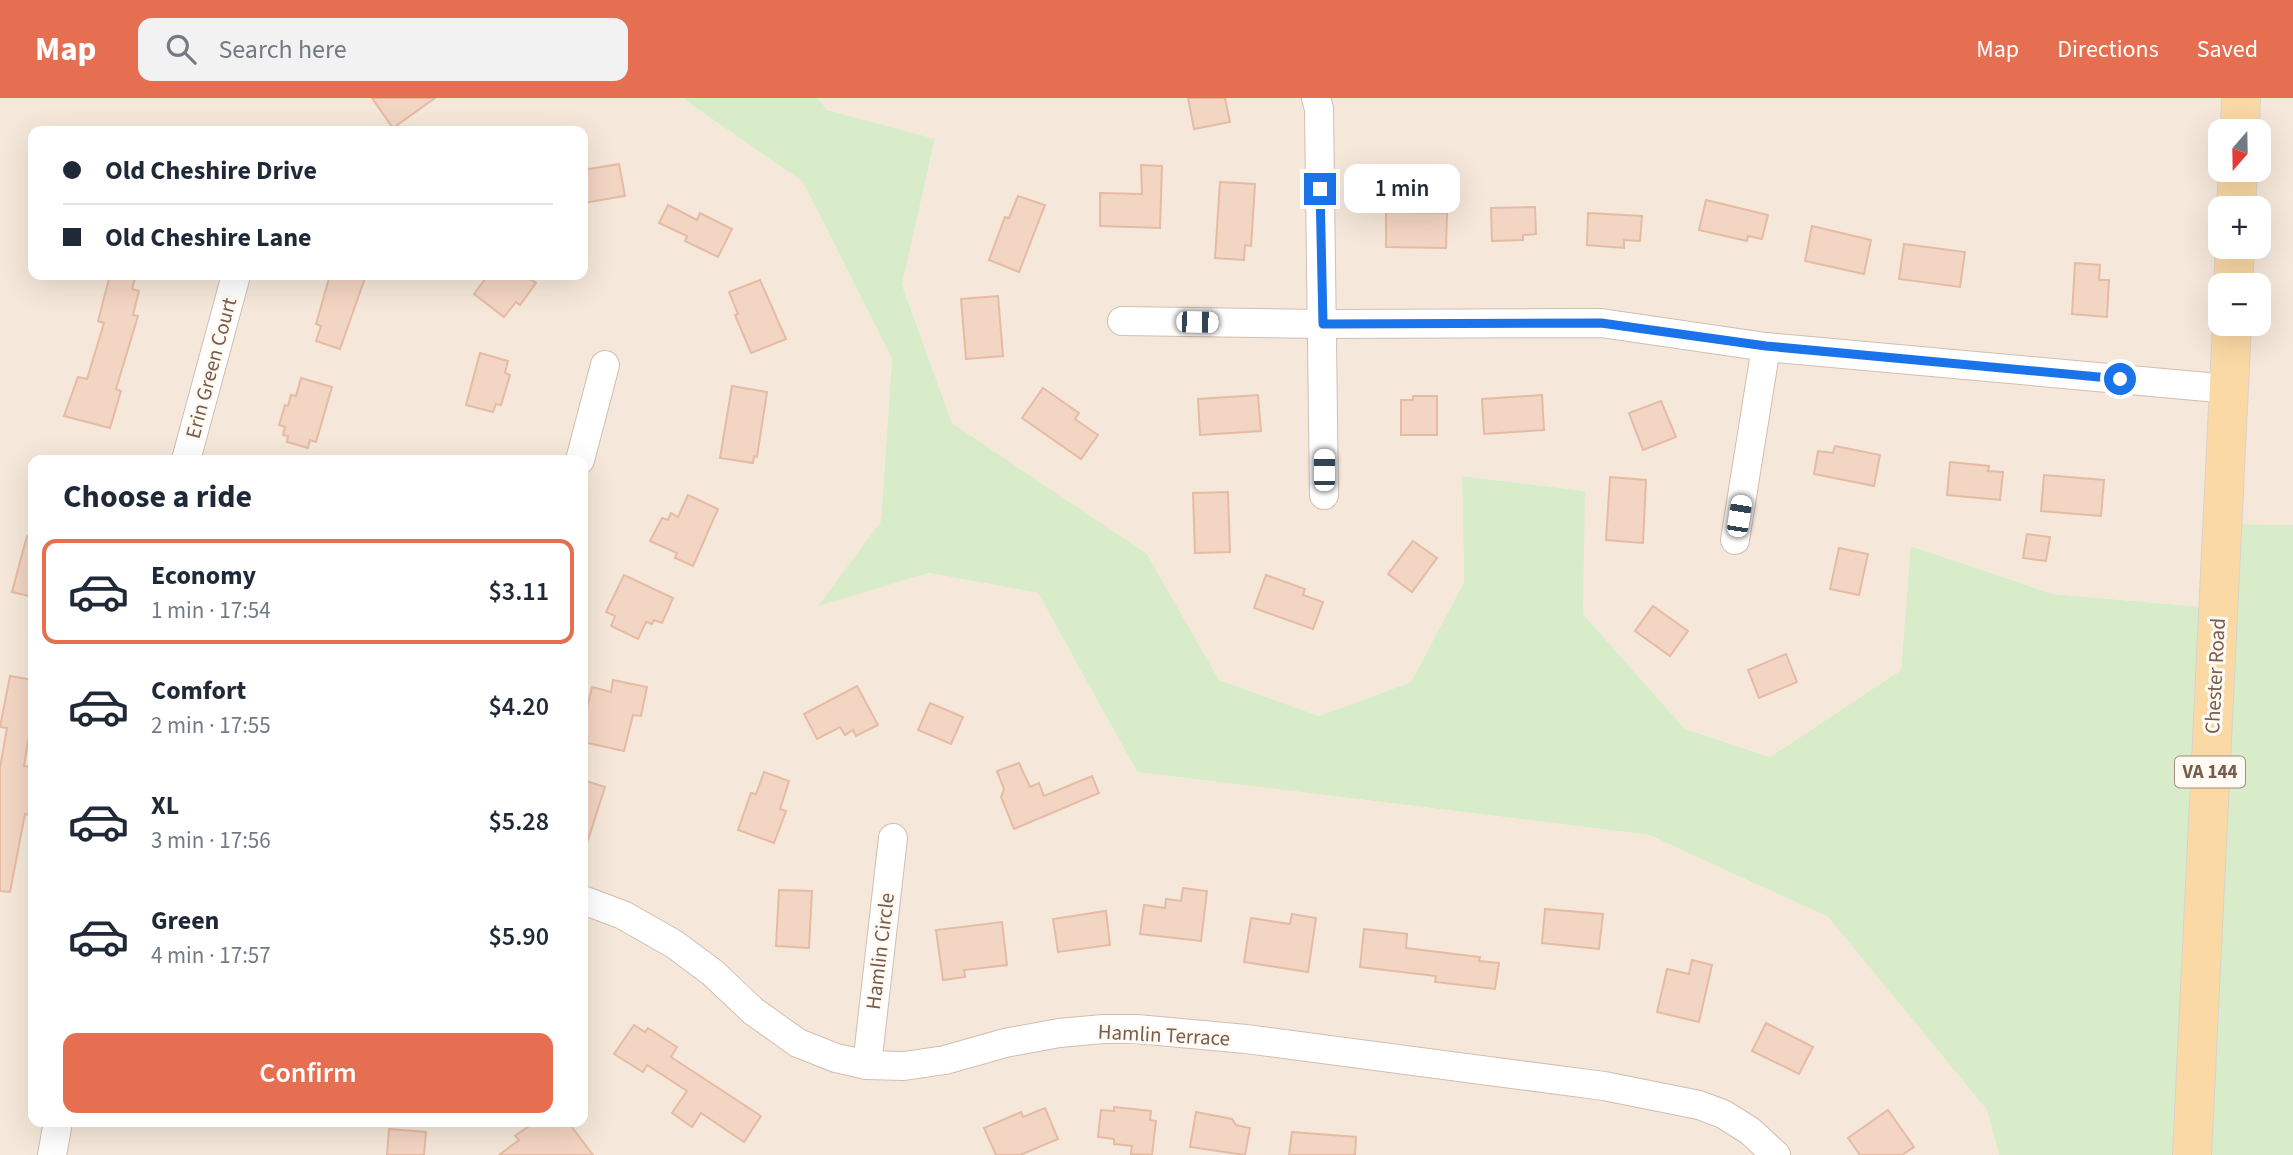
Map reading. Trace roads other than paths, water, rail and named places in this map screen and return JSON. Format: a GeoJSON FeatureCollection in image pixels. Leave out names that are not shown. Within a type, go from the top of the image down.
{"type":"FeatureCollection","features":[{"type":"Feature","properties":{"kind":"main road"},"geometry":{"type":"LineString","coordinates":[[2240,119],[2241,98]]}},
{"type":"Feature","properties":{"kind":"main road","name":"Chester Road"},"geometry":{"type":"LineString","coordinates":[[2192,1155],[2231,336]]}},
{"type":"Feature","properties":{"kind":"street"},"geometry":{"type":"LineString","coordinates":[[1316,98],[1319,109],[1324,495]]}},
{"type":"Feature","properties":{"kind":"street","name":"Erin Green Court"},"geometry":{"type":"LineString","coordinates":[[187,455],[235,280]]}},
{"type":"Feature","properties":{"kind":"street"},"geometry":{"type":"LineString","coordinates":[[1122,321],[1323,324],[1601,323],[1766,346],[2229,389]]}},
{"type":"Feature","properties":{"kind":"street"},"geometry":{"type":"LineString","coordinates":[[1735,540],[1766,346]]}},
{"type":"Feature","properties":{"kind":"street"},"geometry":{"type":"LineString","coordinates":[[581,455],[605,365]]}},
{"type":"Feature","properties":{"kind":"street","name":"Hamlin Circle"},"geometry":{"type":"LineString","coordinates":[[867,1065],[893,838]]}},
{"type":"Feature","properties":{"kind":"street","name":"Hamlin Terrace"},"geometry":{"type":"LineString","coordinates":[[588,903],[623,915],[674,944],[713,972],[753,1011],[798,1043],[836,1058],[867,1065],[904,1066],[945,1059],[1018,1040],[1103,1029],[1137,1029],[1246,1039],[1604,1086],[1699,1105],[1723,1114],[1750,1131],[1776,1155]]}},
{"type":"Feature","properties":{"kind":"street"},"geometry":{"type":"LineString","coordinates":[[52,1155],[57,1127]]}}]}
